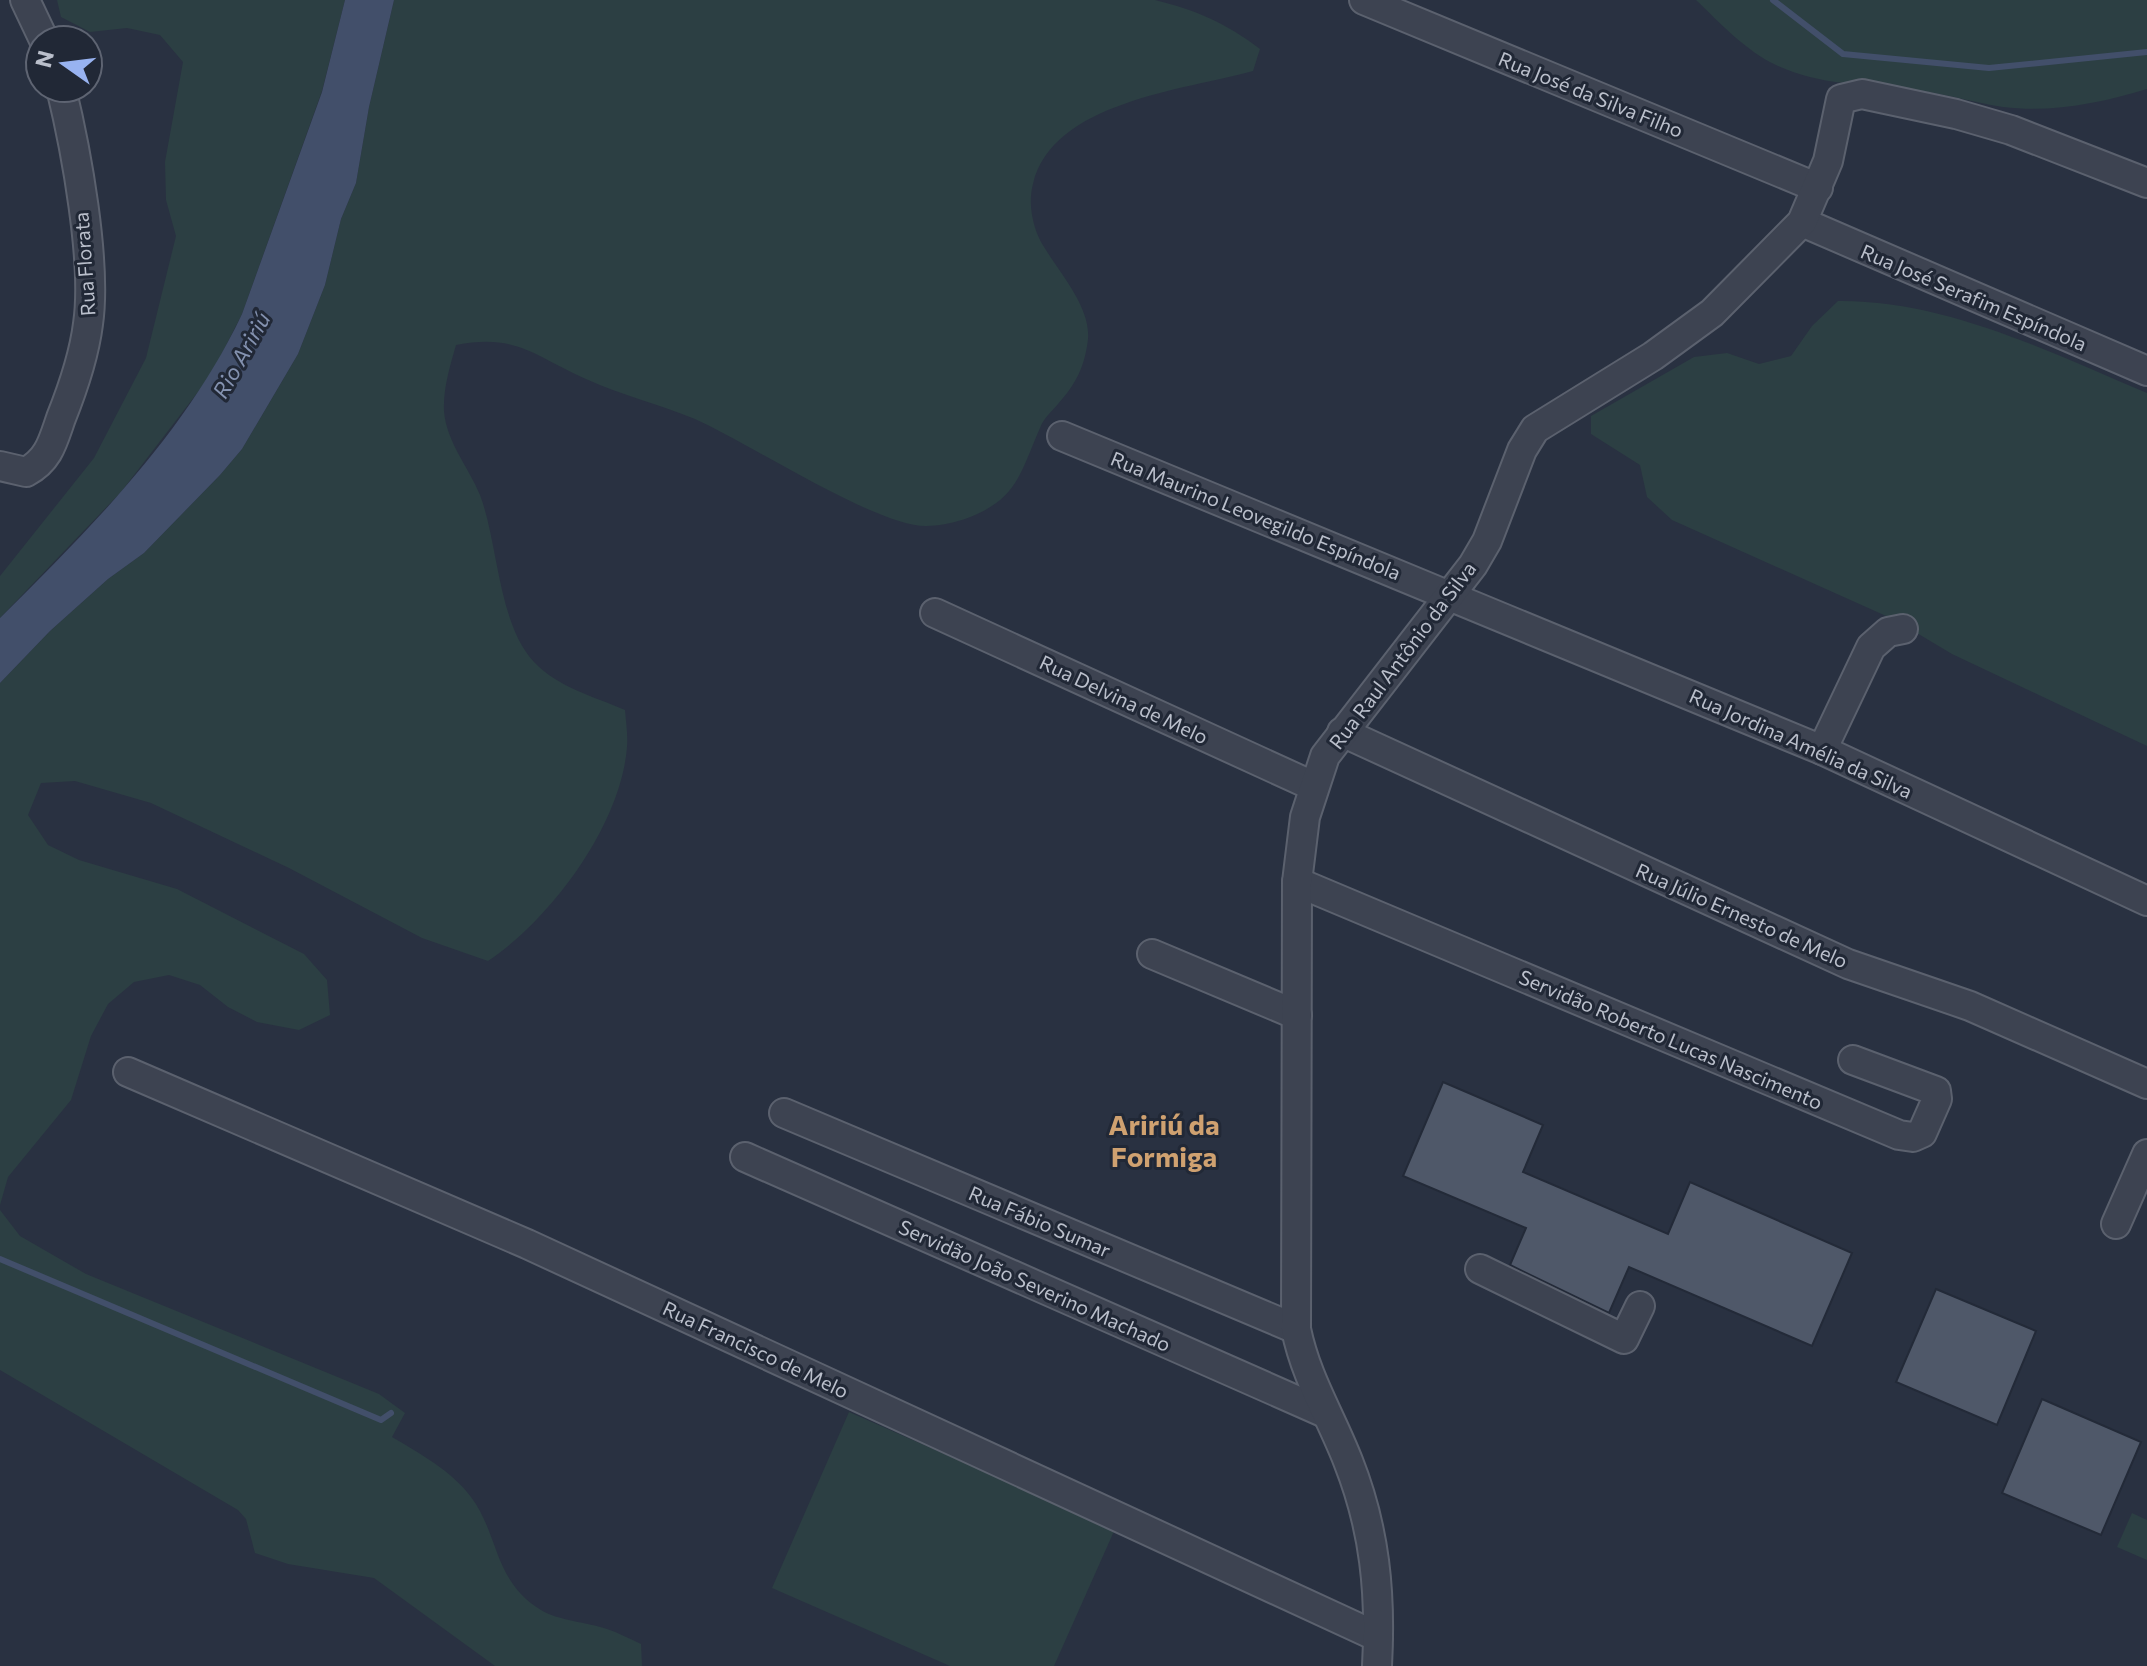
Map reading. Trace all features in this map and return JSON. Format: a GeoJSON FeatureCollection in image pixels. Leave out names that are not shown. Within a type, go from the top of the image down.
{"type":"FeatureCollection","features":[{"type":"Feature","properties":{"kind":"street"},"geometry":{"type":"LineString","coordinates":[[25,0],[36,24]]}},
{"type":"Feature","properties":{"kind":"street","name":"Rua José da Silva Filho"},"geometry":{"type":"LineString","coordinates":[[1364,0],[1818,188]]}},
{"type":"Feature","properties":{"kind":"street","name":"Rua Raul Antônio da Silva"},"geometry":{"type":"LineString","coordinates":[[1377,1666],[1380,1604],[1372,1535],[1347,1459],[1307,1375],[1296,1329],[1297,882],[1305,817],[1325,756],[1451,595],[1487,541],[1518,459],[1535,429],[1653,356],[1712,313],[1802,222],[1828,161],[1841,99],[1862,94],[2011,130],[2147,183]]}},
{"type":"Feature","properties":{"kind":"street","name":"Rua Florata"},"geometry":{"type":"LineString","coordinates":[[13,469],[47,456],[72,389],[88,325],[88,261],[64,104]]}},
{"type":"Feature","properties":{"kind":"street","name":"Rua José Serafim Espíndola"},"geometry":{"type":"LineString","coordinates":[[1802,222],[2147,371]]}},
{"type":"Feature","properties":{"kind":"street","name":"Rua Maurino Leovegildo Espíndola"},"geometry":{"type":"LineString","coordinates":[[1062,436],[1451,595]]}},
{"type":"Feature","properties":{"kind":"street","name":"Rua Jordina Amélia da Silva"},"geometry":{"type":"LineString","coordinates":[[1451,595],[1822,750],[2147,901]]}},
{"type":"Feature","properties":{"kind":"street","name":"Rua Delvina de Melo"},"geometry":{"type":"LineString","coordinates":[[935,613],[1313,786]]}},
{"type":"Feature","properties":{"kind":"street"},"geometry":{"type":"LineString","coordinates":[[1822,750],[1871,647],[1888,632],[1903,629]]}},
{"type":"Feature","properties":{"kind":"street","name":"Rua Júlio Ernesto de Melo"},"geometry":{"type":"LineString","coordinates":[[1342,732],[1848,964],[1970,1006],[2147,1084]]}},
{"type":"Feature","properties":{"kind":"street","name":"Servidão Roberto Lucas Nascimento"},"geometry":{"type":"LineString","coordinates":[[1297,882],[1899,1135],[1913,1137],[1922,1133],[1937,1099],[1936,1091],[1853,1060]]}},
{"type":"Feature","properties":{"kind":"street"},"geometry":{"type":"LineString","coordinates":[[1152,954],[1297,1015]]}},
{"type":"Feature","properties":{"kind":"street","name":"Rua Francisco de Melo"},"geometry":{"type":"LineString","coordinates":[[128,1072],[541,1250],[1378,1637]]}},
{"type":"Feature","properties":{"kind":"street","name":"Rua Fábio Sumar"},"geometry":{"type":"LineString","coordinates":[[784,1113],[1296,1329]]}},
{"type":"Feature","properties":{"kind":"street"},"geometry":{"type":"LineString","coordinates":[[2116,1224],[2147,1154]]}},
{"type":"Feature","properties":{"kind":"street","name":"Servidão João Severino Machado"},"geometry":{"type":"LineString","coordinates":[[745,1157],[1325,1413]]}},
{"type":"Feature","properties":{"kind":"street"},"geometry":{"type":"LineString","coordinates":[[1480,1269],[1624,1339],[1640,1306]]}},
{"type":"Feature","properties":{"kind":"green space"},"geometry":{"type":"Polygon","coordinates":[[[57,0],[345,0],[322,91],[242,314],[211,375],[121,492],[0,618],[0,576],[94,458],[146,358],[176,236],[166,200],[165,162],[183,62],[160,35],[127,28],[104,30],[104,24],[75,24],[61,17],[57,0]]]}},
{"type":"Feature","properties":{"kind":"green space"},"geometry":{"type":"Polygon","coordinates":[[[394,0],[1155,0],[1210,18],[1260,49],[1253,71],[1124,104],[1093,117],[1066,134],[1045,156],[1033,184],[1033,221],[1041,242],[1072,289],[1084,314],[1088,339],[1085,358],[1070,389],[1041,425],[1014,485],[994,504],[962,520],[926,526],[876,513],[695,419],[599,385],[524,349],[494,342],[456,345],[447,378],[446,422],[453,444],[480,495],[506,605],[522,646],[534,662],[554,678],[625,710],[627,742],[622,777],[597,838],[579,868],[535,921],[488,961],[422,938],[289,868],[151,803],[75,781],[41,783],[28,815],[48,845],[79,860],[177,889],[304,954],[327,980],[330,1015],[299,1030],[257,1022],[228,1007],[200,985],[169,975],[134,982],[108,1004],[91,1036],[71,1100],[8,1177],[0,1205],[0,683],[50,631],[108,579],[144,553],[220,475],[242,449],[298,354],[325,285],[341,219],[356,183],[369,107],[394,0]]]}},
{"type":"Feature","properties":{"kind":"green space"},"geometry":{"type":"Polygon","coordinates":[[[1696,0],[2147,0],[2147,89],[2076,106],[2021,109],[1919,90],[1824,80],[1792,72],[1765,59],[1734,36],[1696,0]]]}},
{"type":"Feature","properties":{"kind":"green space"},"geometry":{"type":"Polygon","coordinates":[[[1838,301],[1918,309],[1957,319],[2035,346],[2147,393],[2147,746],[1952,654],[1895,620],[1672,520],[1647,497],[1640,465],[1591,434],[1591,416],[1694,357],[1727,353],[1759,364],[1791,356],[1812,326],[1838,301]]]}},
{"type":"Feature","properties":{"kind":"green space"},"geometry":{"type":"Polygon","coordinates":[[[0,1210],[20,1236],[86,1274],[379,1394],[405,1413],[392,1437],[445,1471],[471,1497],[505,1572],[525,1598],[548,1614],[607,1629],[641,1644],[642,1666],[495,1666],[374,1578],[288,1564],[255,1553],[246,1519],[238,1510],[0,1370],[0,1210]]]}},
{"type":"Feature","properties":{"kind":"green space"},"geometry":{"type":"Polygon","coordinates":[[[849,1412],[1115,1529],[1054,1666],[950,1666],[772,1588],[849,1412]]]}},
{"type":"Feature","properties":{"kind":"green space"},"geometry":{"type":"Polygon","coordinates":[[[2132,1513],[2147,1520],[2147,1560],[2117,1547],[2132,1513]]]}},
{"type":"Feature","properties":{"kind":"water","name":"Rio Aririú"},"geometry":{"type":"Polygon","coordinates":[[[345,0],[394,0],[369,107],[356,183],[341,219],[325,285],[298,354],[242,449],[220,475],[144,553],[108,579],[50,631],[0,683],[0,618],[102,513],[165,438],[220,357],[242,314],[322,92],[345,0]]]}},
{"type":"Feature","properties":{"kind":"building"},"geometry":{"type":"Polygon","coordinates":[[[1443,1082],[1543,1125],[1523,1172],[1668,1234],[1690,1182],[1852,1253],[1812,1346],[1629,1267],[1609,1313],[1510,1265],[1526,1228],[1403,1176],[1443,1082]]]}},
{"type":"Feature","properties":{"kind":"building"},"geometry":{"type":"Polygon","coordinates":[[[1936,1289],[2036,1331],[1997,1425],[1896,1382],[1936,1289]]]}},
{"type":"Feature","properties":{"kind":"building"},"geometry":{"type":"Polygon","coordinates":[[[2042,1399],[2141,1442],[2101,1535],[2002,1493],[2042,1399]]]}},
{"type":"Feature","properties":{"kind":"waterway"},"geometry":{"type":"LineString","coordinates":[[1773,0],[1843,54],[1989,68],[2147,52]]}},
{"type":"Feature","properties":{"kind":"waterway"},"geometry":{"type":"LineString","coordinates":[[0,1259],[381,1420],[391,1413]]}},
{"type":"Feature","properties":{"kind":"district","name":"Aririú da Formiga"},"geometry":{"type":"Point","coordinates":[1164,1140]}}]}
